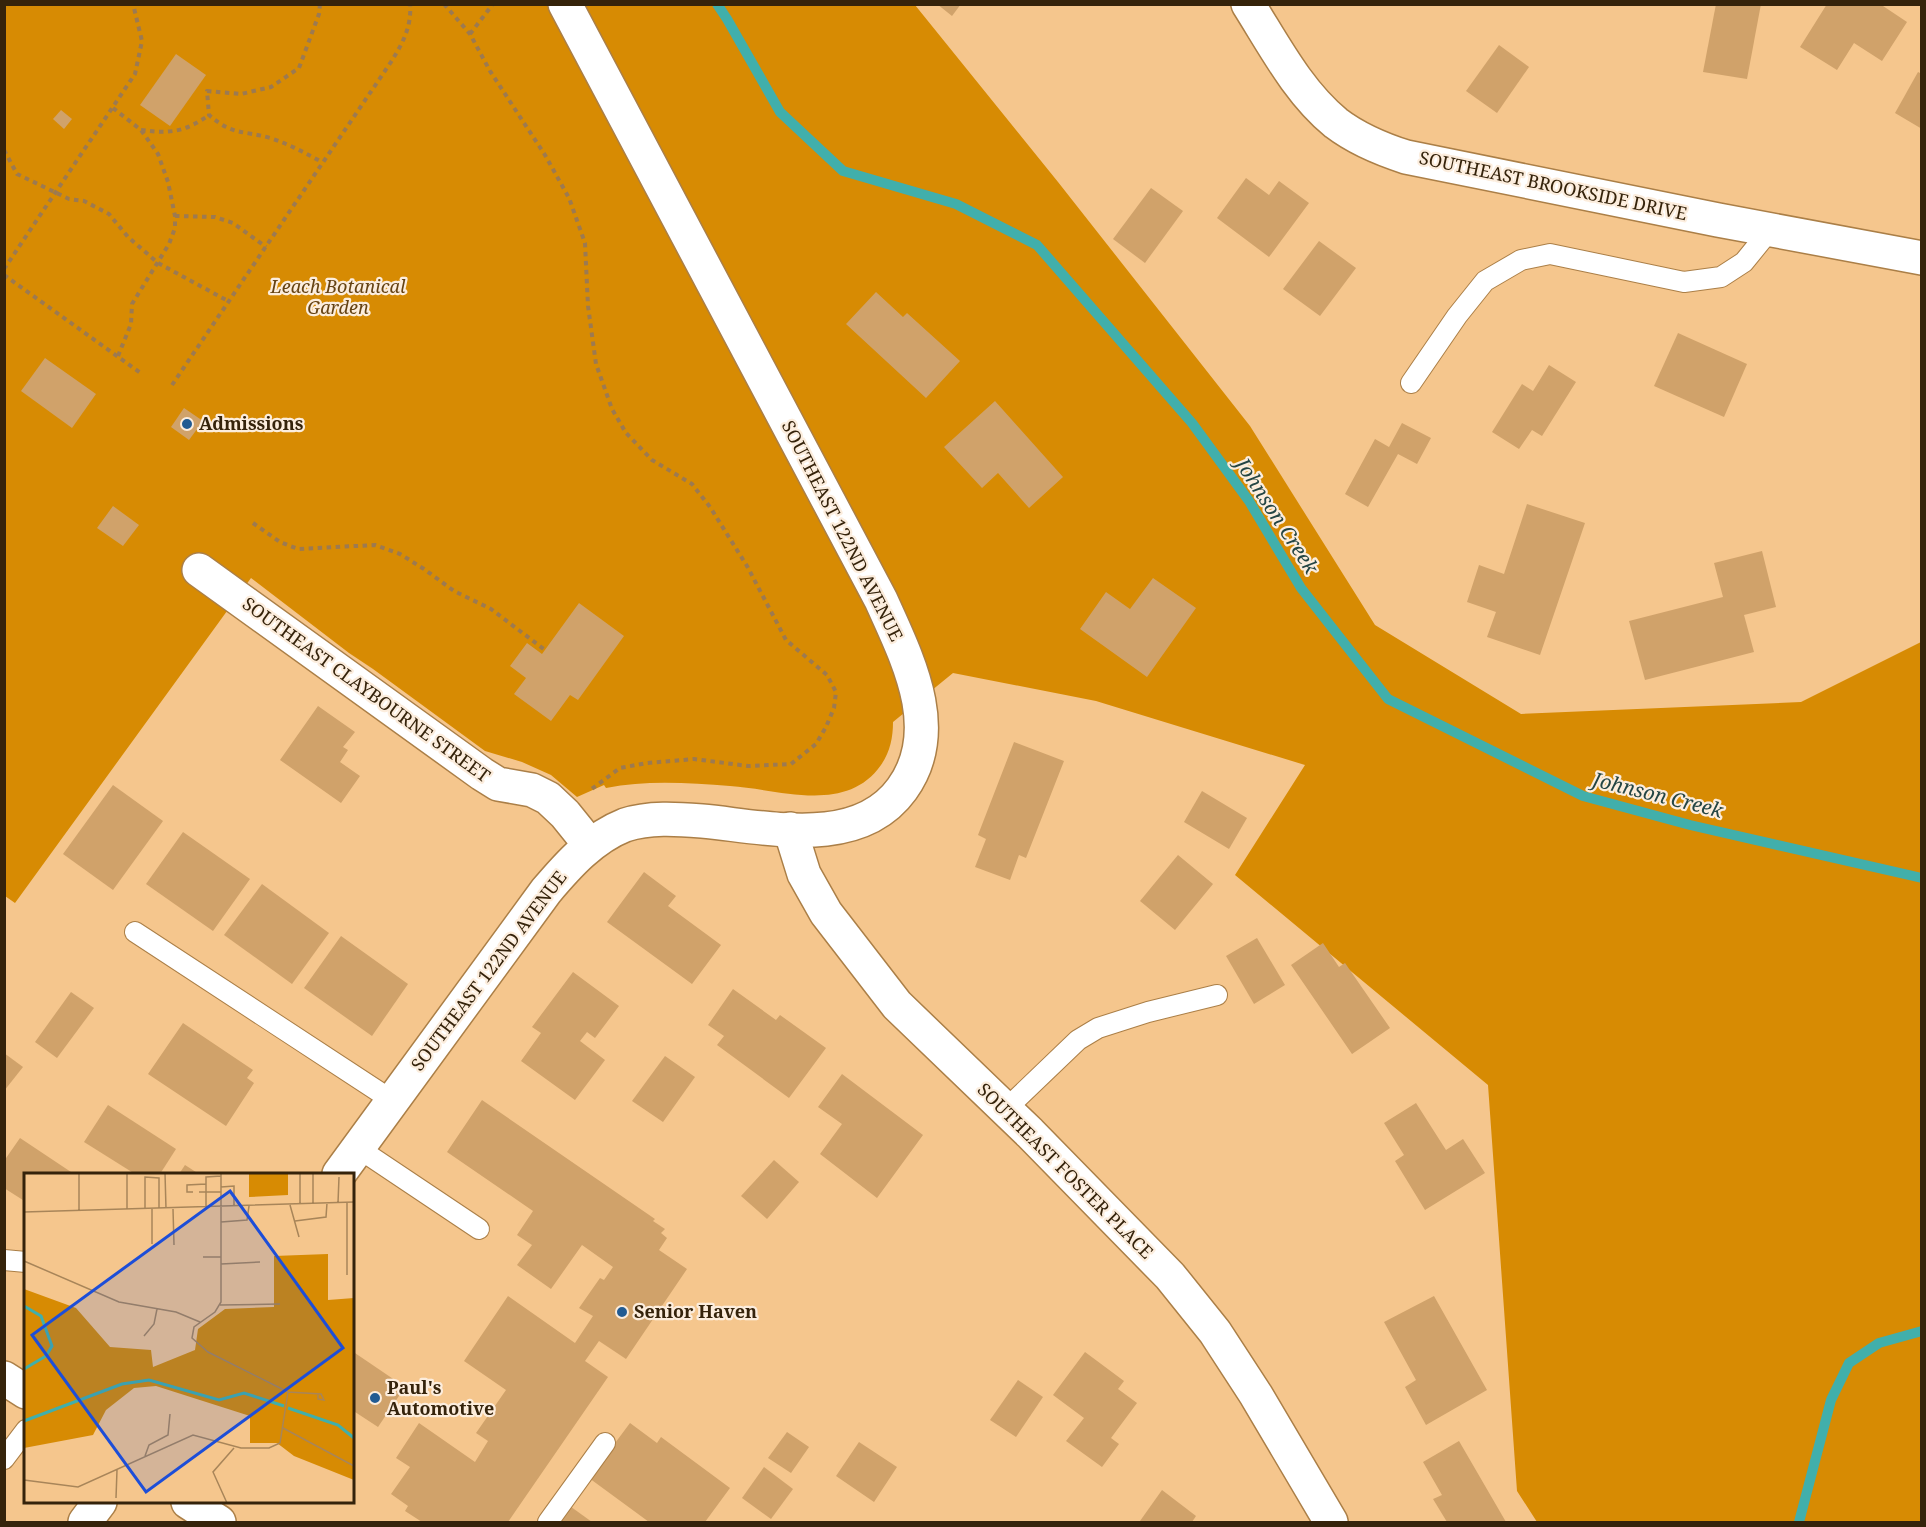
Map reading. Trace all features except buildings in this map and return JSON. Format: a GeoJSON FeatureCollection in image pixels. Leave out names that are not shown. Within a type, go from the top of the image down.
{"type":"FeatureCollection","features":[{"type":"Feature","properties":{"kind":"street","name":"SOUTHEAST 122ND AVENUE"},"geometry":{"type":"LineString","coordinates":[[340,1173],[546,891],[568,864],[591,845],[626,825],[651,820],[680,819],[827,830],[854,823],[875,815],[895,799],[908,781],[920,749],[923,728],[918,694],[903,649],[881,600],[565,4]]}},
{"type":"Feature","properties":{"kind":"street","name":"SOUTHEAST BROOKSIDE DRIVE"},"geometry":{"type":"LineString","coordinates":[[1248,4],[1297,80],[1323,111],[1353,134],[1378,147],[1406,157],[1922,258]]}},
{"type":"Feature","properties":{"kind":"street","name":"SOUTHEAST CLAYBOURNE STREET"},"geometry":{"type":"LineString","coordinates":[[199,570],[482,774],[498,784],[532,790],[548,798],[591,845]]}},
{"type":"Feature","properties":{"kind":"street","name":"SOUTHEAST FOSTER PLACE"},"geometry":{"type":"LineString","coordinates":[[790,829],[804,874],[826,913],[897,1005],[1170,1276],[1207,1322],[1256,1395],[1331,1522]]}},
{"type":"Feature","properties":{"kind":"street"},"geometry":{"type":"LineString","coordinates":[[4,1378],[24,1391]]}},
{"type":"Feature","properties":{"kind":"street"},"geometry":{"type":"LineString","coordinates":[[85,1522],[99,1503]]}},
{"type":"Feature","properties":{"kind":"street"},"geometry":{"type":"LineString","coordinates":[[190,1503],[219,1522]]}},
{"type":"Feature","properties":{"kind":"lane"},"geometry":{"type":"LineString","coordinates":[[1411,383],[1457,316],[1485,281],[1521,260],[1550,254],[1684,282],[1721,277],[1744,262],[1770,230]]}},
{"type":"Feature","properties":{"kind":"lane"},"geometry":{"type":"LineString","coordinates":[[135,932],[393,1101]]}},
{"type":"Feature","properties":{"kind":"lane"},"geometry":{"type":"LineString","coordinates":[[1005,1110],[1078,1040],[1098,1028],[1148,1012],[1217,995]]}},
{"type":"Feature","properties":{"kind":"lane"},"geometry":{"type":"LineString","coordinates":[[358,1148],[479,1229]]}},
{"type":"Feature","properties":{"kind":"lane"},"geometry":{"type":"LineString","coordinates":[[4,1260],[24,1262]]}},
{"type":"Feature","properties":{"kind":"lane"},"geometry":{"type":"LineString","coordinates":[[4,1458],[24,1433]]}},
{"type":"Feature","properties":{"kind":"lane"},"geometry":{"type":"LineString","coordinates":[[548,1522],[605,1443]]}},
{"type":"Feature","properties":{"kind":"path"},"geometry":{"type":"LineString","coordinates":[[4,269],[135,75],[142,41],[133,4]]}},
{"type":"Feature","properties":{"kind":"path"},"geometry":{"type":"LineString","coordinates":[[320,4],[319,14],[299,68],[271,87],[241,94],[207,91],[209,115],[221,125],[241,133],[268,137],[292,145],[322,162]]}},
{"type":"Feature","properties":{"kind":"path"},"geometry":{"type":"LineString","coordinates":[[172,384],[391,62],[405,38],[411,15],[410,4]]}},
{"type":"Feature","properties":{"kind":"path"},"geometry":{"type":"LineString","coordinates":[[444,4],[470,34],[490,71],[545,155],[569,198],[585,243],[588,306],[596,364],[612,409],[626,433],[652,460],[692,484],[710,507],[747,566],[786,640],[827,675],[836,692],[834,708],[816,744],[791,764],[748,766],[694,759],[647,762],[620,768],[583,796]]}},
{"type":"Feature","properties":{"kind":"path"},"geometry":{"type":"LineString","coordinates":[[470,34],[493,4]]}},
{"type":"Feature","properties":{"kind":"path"},"geometry":{"type":"LineString","coordinates":[[113,108],[141,130],[159,154],[175,216],[175,228],[169,244],[132,304],[131,324],[118,356]]}},
{"type":"Feature","properties":{"kind":"path"},"geometry":{"type":"LineString","coordinates":[[141,130],[162,133],[180,130],[209,115]]}},
{"type":"Feature","properties":{"kind":"path"},"geometry":{"type":"LineString","coordinates":[[4,150],[17,174],[69,199],[84,201],[109,214],[128,237],[158,263],[228,302]]}},
{"type":"Feature","properties":{"kind":"path"},"geometry":{"type":"LineString","coordinates":[[175,216],[215,217],[233,223],[266,247]]}},
{"type":"Feature","properties":{"kind":"path"},"geometry":{"type":"LineString","coordinates":[[4,275],[142,374]]}},
{"type":"Feature","properties":{"kind":"path"},"geometry":{"type":"LineString","coordinates":[[253,524],[280,542],[298,549],[375,545],[400,554],[454,591],[491,609],[545,650]]}},
{"type":"Feature","properties":{"kind":"green space","name":"Leach Botanical Garden"},"geometry":{"type":"Polygon","coordinates":[[[4,5],[915,5],[1250,426],[1375,625],[1521,714],[1801,702],[1921,642],[1921,1522],[1537,1522],[1517,1491],[1488,1085],[1235,875],[1305,765],[1096,701],[953,673],[893,722],[890,745],[881,765],[866,780],[850,790],[811,795],[730,786],[652,783],[606,788],[604,785],[577,797],[551,775],[522,762],[485,751],[349,653],[251,578],[15,903],[5,896],[4,5]]]}},
{"type":"Feature","properties":{"kind":"waterway","name":"Johnson Creek"},"geometry":{"type":"LineString","coordinates":[[717,4],[780,112],[843,171],[956,204],[1037,245],[1192,423],[1249,501],[1301,588],[1388,699],[1583,796],[1690,825],[1922,878]]}},
{"type":"Feature","properties":{"kind":"waterway","name":"Johnson Creek"},"geometry":{"type":"LineString","coordinates":[[1799,1522],[1831,1400],[1849,1363],[1879,1343],[1922,1331]]}},
{"type":"Feature","properties":{"kind":"place","name":"Admissions"},"geometry":{"type":"Point","coordinates":[187,424]}},
{"type":"Feature","properties":{"kind":"place","name":"Senior Haven"},"geometry":{"type":"Point","coordinates":[622,1312]}},
{"type":"Feature","properties":{"kind":"place","name":"Paul's Automotive"},"geometry":{"type":"Point","coordinates":[375,1398]}}]}
